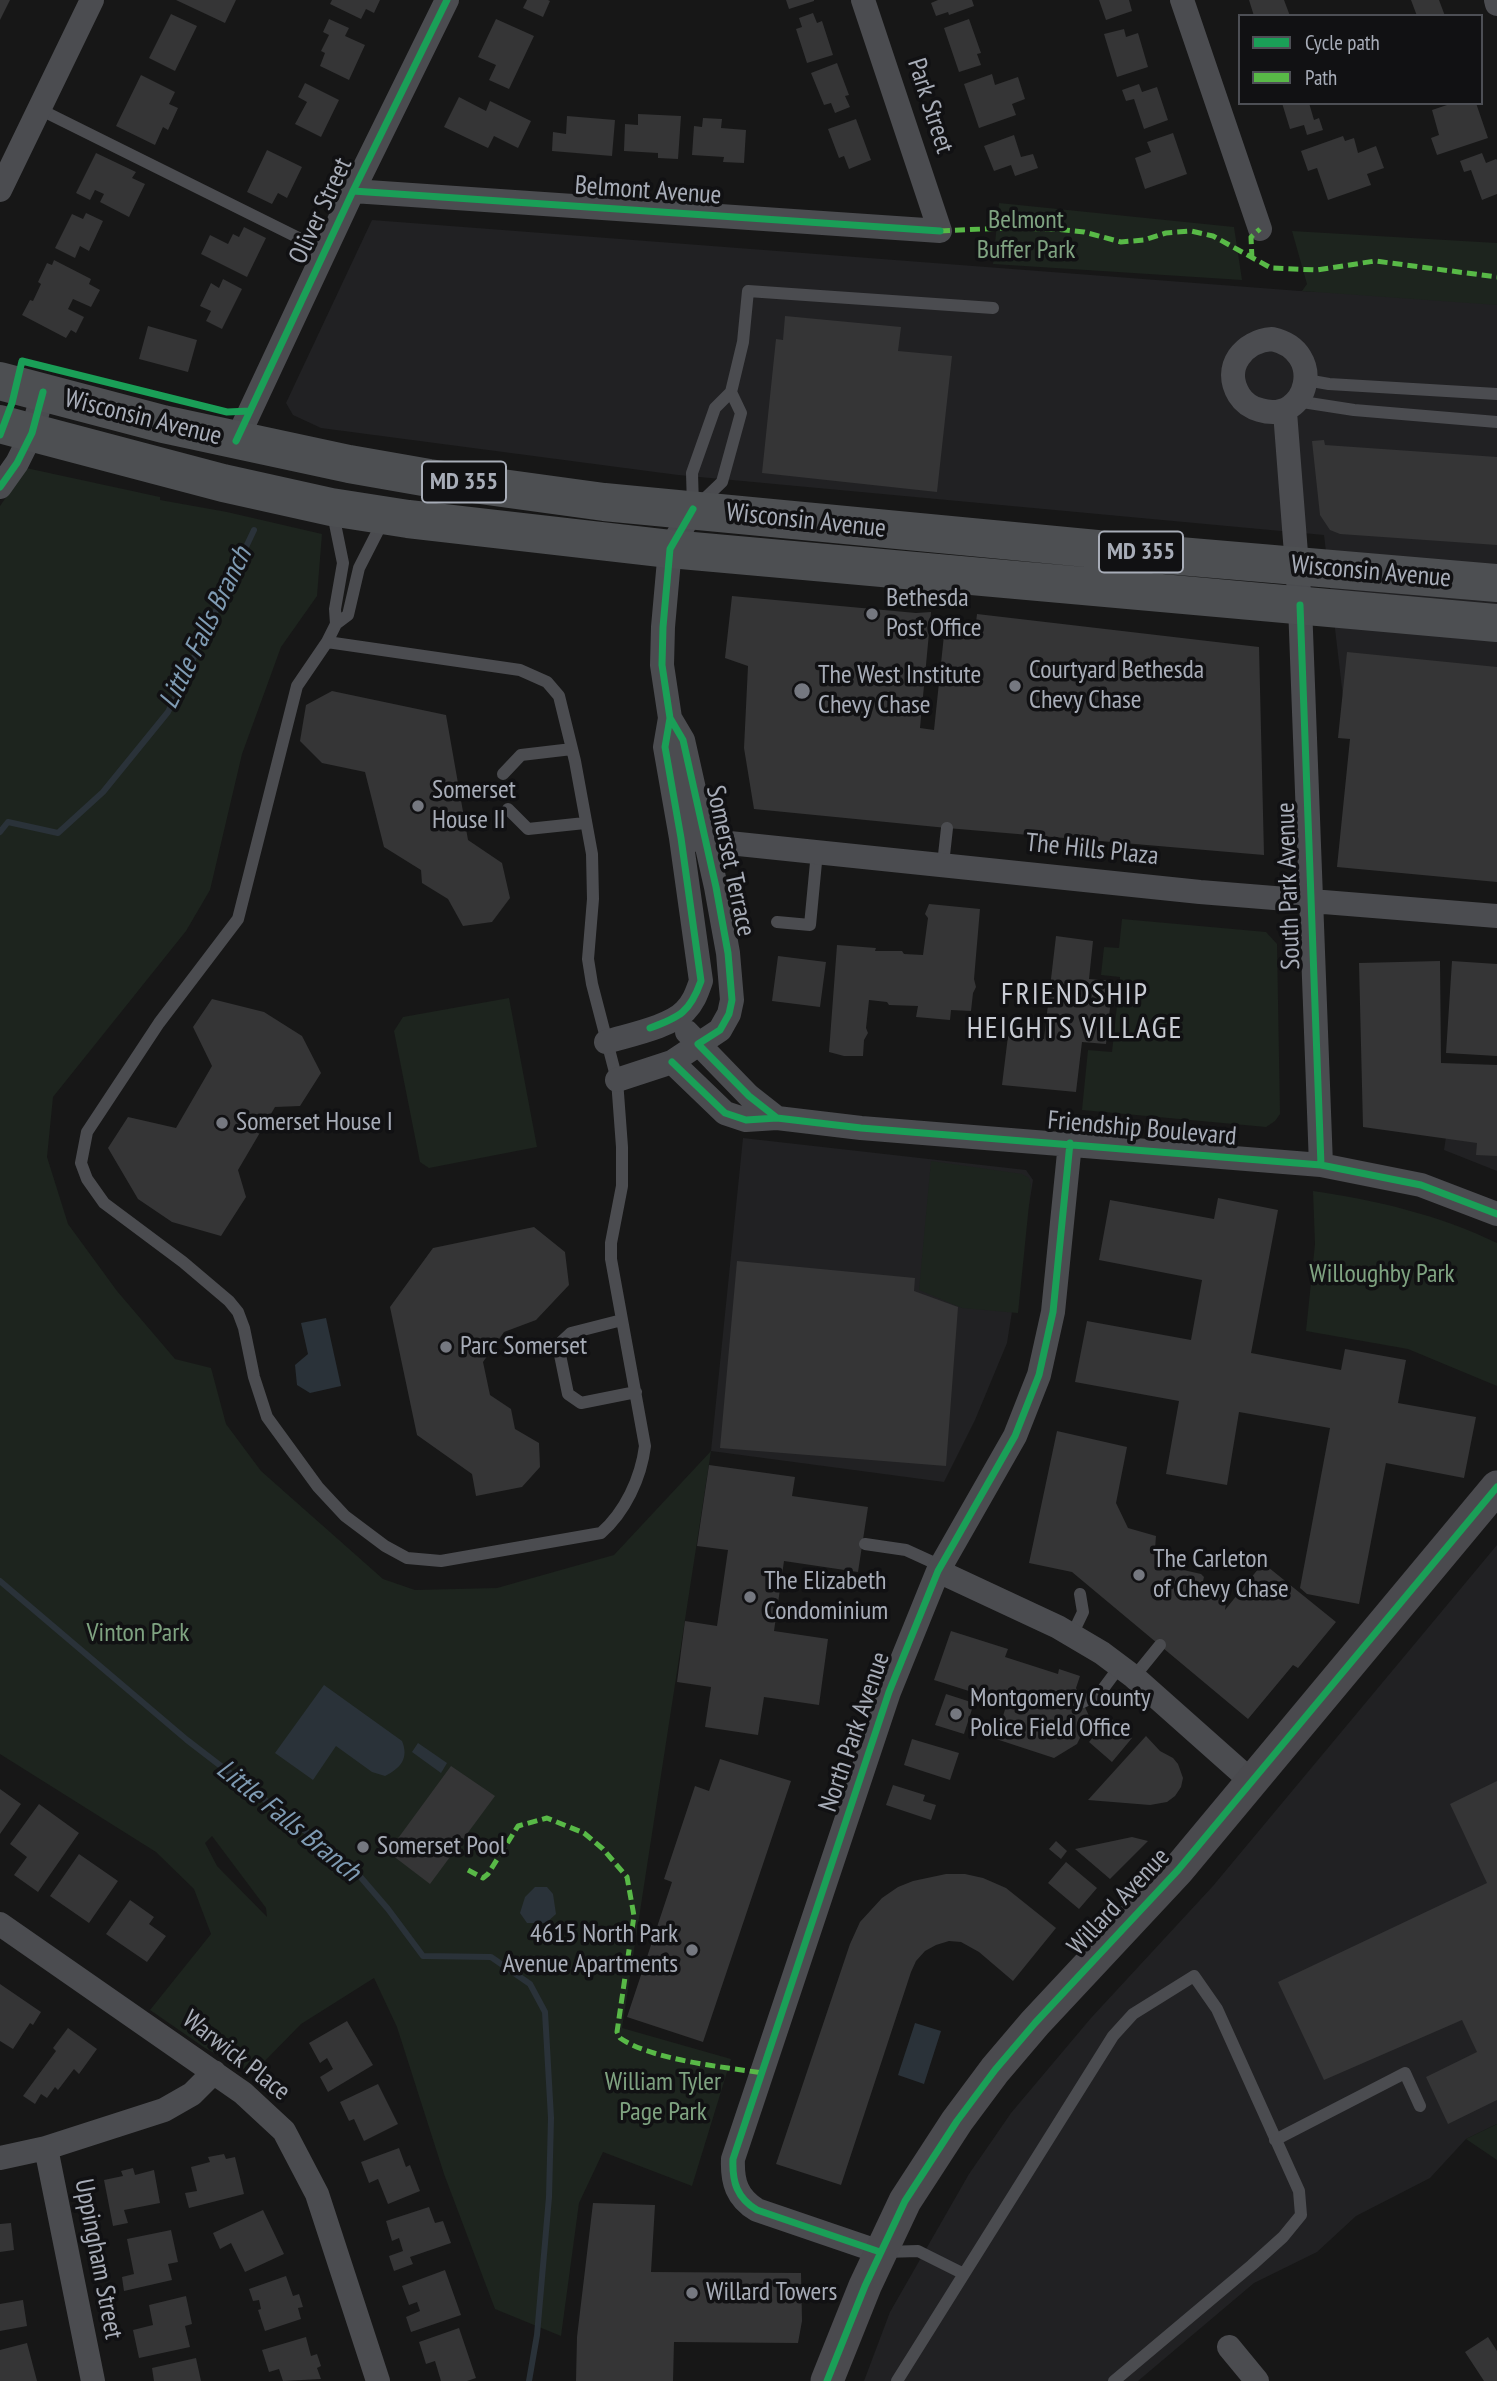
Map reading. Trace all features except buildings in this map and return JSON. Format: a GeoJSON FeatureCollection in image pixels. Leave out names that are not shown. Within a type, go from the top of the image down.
{"type":"FeatureCollection","features":[{"type":"Feature","properties":{"kind":"main road","name":"Wisconsin Avenue"},"geometry":{"type":"LineString","coordinates":[[0,380],[43,392],[230,462],[331,507],[386,516],[670,549],[1497,623]]}},
{"type":"Feature","properties":{"kind":"main road","name":"Wisconsin Avenue"},"geometry":{"type":"LineString","coordinates":[[16,429],[230,462],[429,478],[604,502],[693,509],[799,522],[1497,583]]}},
{"type":"Feature","properties":{"kind":"street"},"geometry":{"type":"LineString","coordinates":[[0,190],[92,0]]}},
{"type":"Feature","properties":{"kind":"street","name":"Oliver Street"},"geometry":{"type":"LineString","coordinates":[[230,462],[353,191],[447,0]]}},
{"type":"Feature","properties":{"kind":"street","name":"Park Street"},"geometry":{"type":"LineString","coordinates":[[863,0],[940,231]]}},
{"type":"Feature","properties":{"kind":"street"},"geometry":{"type":"LineString","coordinates":[[1182,0],[1260,229]]}},
{"type":"Feature","properties":{"kind":"street","name":"Belmont Avenue"},"geometry":{"type":"LineString","coordinates":[[353,191],[940,231]]}},
{"type":"Feature","properties":{"kind":"street"},"geometry":{"type":"LineString","coordinates":[[0,487],[17,463],[16,429],[43,392]]}},
{"type":"Feature","properties":{"kind":"street","name":"South Park Avenue"},"geometry":{"type":"LineString","coordinates":[[1296,398],[1297,565],[1321,1165]]}},
{"type":"Feature","properties":{"kind":"street","name":"Somerset Terrace"},"geometry":{"type":"LineString","coordinates":[[617,1080],[672,1062],[720,1030],[732,1000],[721,914],[692,839],[665,747],[670,718],[662,653],[670,549],[693,509]]}},
{"type":"Feature","properties":{"kind":"street","name":"Somerset Terrace"},"geometry":{"type":"LineString","coordinates":[[606,1042],[674,1019],[685,1012],[695,998],[701,981],[692,839]]}},
{"type":"Feature","properties":{"kind":"street","name":"The Hills Plaza"},"geometry":{"type":"LineString","coordinates":[[692,839],[1311,902],[1497,916]]}},
{"type":"Feature","properties":{"kind":"street"},"geometry":{"type":"LineString","coordinates":[[674,1019],[749,1096],[778,1118]]}},
{"type":"Feature","properties":{"kind":"street","name":"Friendship Boulevard"},"geometry":{"type":"LineString","coordinates":[[672,1062],[725,1113],[746,1120],[778,1118],[861,1128],[1321,1165],[1421,1185],[1497,1214]]}},
{"type":"Feature","properties":{"kind":"street","name":"North Park Avenue"},"geometry":{"type":"LineString","coordinates":[[880,2252],[757,2210],[747,2204],[735,2186],[732,2175],[733,2159],[889,1692],[940,1568],[1015,1436],[1039,1375],[1054,1312],[1070,1143]]}},
{"type":"Feature","properties":{"kind":"street","name":"Willard Avenue"},"geometry":{"type":"LineString","coordinates":[[827,2381],[897,2216],[957,2121],[995,2070],[1035,2023],[1147,1906],[1497,1487]]}},
{"type":"Feature","properties":{"kind":"street"},"geometry":{"type":"LineString","coordinates":[[940,1568],[1072,1635],[1127,1672],[1251,1781]]}},
{"type":"Feature","properties":{"kind":"street","name":"Warwick Place"},"geometry":{"type":"LineString","coordinates":[[0,1924],[214,2071],[269,2115],[294,2147],[317,2194],[379,2381]]}},
{"type":"Feature","properties":{"kind":"street"},"geometry":{"type":"LineString","coordinates":[[0,2158],[46,2148],[164,2110],[192,2094],[214,2071]]}},
{"type":"Feature","properties":{"kind":"street","name":"Uppingham Street"},"geometry":{"type":"LineString","coordinates":[[46,2148],[93,2381]]}},
{"type":"Feature","properties":{"kind":"street"},"geometry":{"type":"LineString","coordinates":[[1229,2347],[1257,2381]]}},
{"type":"Feature","properties":{"kind":"lane"},"geometry":{"type":"LineString","coordinates":[[39,109],[325,251]]}},
{"type":"Feature","properties":{"kind":"lane"},"geometry":{"type":"LineString","coordinates":[[693,509],[692,473],[715,408],[731,392],[743,342],[748,290],[993,308]]}},
{"type":"Feature","properties":{"kind":"lane"},"geometry":{"type":"LineString","coordinates":[[1296,398],[1329,384],[1497,394]]}},
{"type":"Feature","properties":{"kind":"lane"},"geometry":{"type":"LineString","coordinates":[[693,509],[722,482],[741,413],[731,392]]}},
{"type":"Feature","properties":{"kind":"lane"},"geometry":{"type":"LineString","coordinates":[[1296,398],[1354,410],[1497,422]]}},
{"type":"Feature","properties":{"kind":"lane"},"geometry":{"type":"LineString","coordinates":[[331,507],[342,563],[335,609],[336,624]]}},
{"type":"Feature","properties":{"kind":"lane"},"geometry":{"type":"LineString","coordinates":[[327,642],[520,670],[547,682],[559,696],[592,854],[593,899],[588,959],[617,1080],[622,1147],[622,1186],[611,1243],[611,1259],[644,1431],[643,1459],[626,1504],[615,1521],[601,1534],[441,1561],[407,1558],[385,1546],[345,1516],[318,1487],[267,1417],[238,1312],[183,1262],[104,1203],[87,1180],[81,1163],[87,1132],[159,1023],[238,919],[297,686],[336,624],[348,614],[359,568],[386,516]]}},
{"type":"Feature","properties":{"kind":"lane"},"geometry":{"type":"LineString","coordinates":[[503,774],[521,755],[572,749]]}},
{"type":"Feature","properties":{"kind":"lane"},"geometry":{"type":"LineString","coordinates":[[509,809],[528,829],[585,823]]}},
{"type":"Feature","properties":{"kind":"lane"},"geometry":{"type":"LineString","coordinates":[[943,864],[947,828]]}},
{"type":"Feature","properties":{"kind":"lane"},"geometry":{"type":"LineString","coordinates":[[777,922],[810,925],[817,852]]}},
{"type":"Feature","properties":{"kind":"lane"},"geometry":{"type":"LineString","coordinates":[[622,1320],[571,1333],[558,1345],[568,1394],[582,1403],[636,1392]]}},
{"type":"Feature","properties":{"kind":"lane"},"geometry":{"type":"LineString","coordinates":[[865,1544],[906,1550],[940,1568]]}},
{"type":"Feature","properties":{"kind":"lane"},"geometry":{"type":"LineString","coordinates":[[1072,1635],[1083,1612],[1080,1594]]}},
{"type":"Feature","properties":{"kind":"lane"},"geometry":{"type":"LineString","coordinates":[[1083,1702],[1100,1693],[1160,1645]]}},
{"type":"Feature","properties":{"kind":"lane"},"geometry":{"type":"LineString","coordinates":[[897,2381],[1113,2036],[1133,2014],[1194,1976],[1217,2009],[1299,2191],[1301,2215],[1283,2237],[1252,2265],[1114,2381]]}},
{"type":"Feature","properties":{"kind":"lane"},"geometry":{"type":"LineString","coordinates":[[1275,2140],[1405,2073],[1420,2106]]}},
{"type":"Feature","properties":{"kind":"lane"},"geometry":{"type":"LineString","coordinates":[[880,2252],[918,2251],[964,2274]]}},
{"type":"Feature","properties":{"kind":"shaded area"},"geometry":{"type":"Polygon","coordinates":[[[372,220],[1300,291],[1497,298],[1497,733],[1345,714],[1324,535],[678,475],[321,428],[293,415],[286,403],[372,220]]]}},
{"type":"Feature","properties":{"kind":"shaded area"},"geometry":{"type":"Polygon","coordinates":[[[1451,1104],[1497,1118],[1497,1171],[1444,1150],[1451,1104]]]}},
{"type":"Feature","properties":{"kind":"shaded area"},"geometry":{"type":"Polygon","coordinates":[[[743,1138],[1026,1170],[1033,1180],[1007,1343],[975,1420],[944,1482],[711,1451],[743,1138]]]}},
{"type":"Feature","properties":{"kind":"shaded area"},"geometry":{"type":"Polygon","coordinates":[[[326,1318],[341,1386],[310,1393],[297,1385],[295,1365],[308,1354],[301,1323],[326,1318]]]}},
{"type":"Feature","properties":{"kind":"shaded area"},"geometry":{"type":"Polygon","coordinates":[[[1497,1545],[1497,2124],[1466,2139],[1430,2178],[1356,2216],[1317,2252],[1254,2283],[1138,2381],[864,2381],[890,2312],[969,2174],[1011,2113],[1091,2018],[1213,1886],[1497,1545]]]}},
{"type":"Feature","properties":{"kind":"shaded area"},"geometry":{"type":"Polygon","coordinates":[[[324,1685],[402,1741],[405,1753],[395,1770],[385,1776],[372,1772],[336,1746],[313,1780],[275,1753],[324,1685]]]}},
{"type":"Feature","properties":{"kind":"shaded area"},"geometry":{"type":"Polygon","coordinates":[[[418,1743],[447,1763],[441,1773],[412,1752],[418,1743]]]}},
{"type":"Feature","properties":{"kind":"shaded area"},"geometry":{"type":"Polygon","coordinates":[[[535,1887],[547,1887],[553,1894],[556,1914],[546,1923],[527,1923],[520,1913],[525,1897],[535,1887]]]}},
{"type":"Feature","properties":{"kind":"shaded area"},"geometry":{"type":"Polygon","coordinates":[[[915,2023],[941,2031],[924,2084],[898,2075],[915,2023]]]}},
{"type":"Feature","properties":{"kind":"green space","name":"Belmont Buffer Park"},"geometry":{"type":"Polygon","coordinates":[[[999,203],[1234,227],[1242,280],[993,264],[999,203]]]}},
{"type":"Feature","properties":{"kind":"green space"},"geometry":{"type":"Polygon","coordinates":[[[1292,231],[1497,243],[1497,305],[1302,291],[1307,284],[1292,231]]]}},
{"type":"Feature","properties":{"kind":"green space"},"geometry":{"type":"Polygon","coordinates":[[[26,468],[322,534],[317,596],[281,647],[242,754],[210,890],[186,931],[53,1097],[47,1157],[68,1224],[117,1291],[175,1359],[211,1368],[226,1424],[261,1471],[383,1579],[415,1590],[497,1588],[614,1555],[711,1451],[622,2028],[731,2059],[692,2186],[603,2152],[579,2203],[561,2336],[495,2309],[444,2174],[397,2027],[374,1978],[301,2024],[252,2074],[205,2048],[150,2010],[211,1934],[194,1889],[156,1852],[0,1754],[0,506],[26,468]],[[212,1836],[205,1843],[217,1866],[267,1917],[266,1908],[212,1836]]]}},
{"type":"Feature","properties":{"kind":"green space"},"geometry":{"type":"Polygon","coordinates":[[[1122,919],[1266,932],[1277,944],[1280,1114],[1275,1121],[1266,1127],[1082,1110],[1088,1050],[1112,1052],[1120,977],[1101,975],[1104,947],[1119,948],[1122,919]]]}},
{"type":"Feature","properties":{"kind":"green space"},"geometry":{"type":"Polygon","coordinates":[[[509,998],[537,1147],[429,1168],[420,1162],[394,1031],[403,1017],[509,998]]]}},
{"type":"Feature","properties":{"kind":"green space"},"geometry":{"type":"Polygon","coordinates":[[[931,1161],[1022,1174],[1029,1178],[1031,1185],[1018,1313],[962,1308],[919,1290],[931,1161]]]}},
{"type":"Feature","properties":{"kind":"green space","name":"Willoughby Park"},"geometry":{"type":"Polygon","coordinates":[[[1313,1191],[1407,1210],[1453,1224],[1497,1243],[1497,1386],[1408,1349],[1306,1331],[1315,1244],[1313,1191]]]}},
{"type":"Feature","properties":{"kind":"green space"},"geometry":{"type":"Polygon","coordinates":[[[1497,2124],[1497,2160],[1466,2139],[1497,2124]]]}},
{"type":"Feature","properties":{"kind":"waterway","name":"Little Falls Branch"},"geometry":{"type":"LineString","coordinates":[[0,832],[8,822],[58,833],[103,792],[168,712],[254,530]]}},
{"type":"Feature","properties":{"kind":"waterway","name":"Little Falls Branch"},"geometry":{"type":"LineString","coordinates":[[0,1581],[187,1740],[351,1866],[423,1956],[491,1957],[530,1984],[545,2012],[551,2118],[549,2197],[537,2335],[529,2381]]}},
{"type":"Feature","properties":{"kind":"marked path"},"geometry":{"type":"LineString","coordinates":[[940,231],[1055,229],[1084,232],[1121,242],[1191,231],[1213,236],[1271,268],[1317,270],[1375,261],[1497,277]]}},
{"type":"Feature","properties":{"kind":"marked path"},"geometry":{"type":"LineString","coordinates":[[1252,259],[1251,237],[1260,229]]}},
{"type":"Feature","properties":{"kind":"marked path"},"geometry":{"type":"LineString","coordinates":[[468,1870],[483,1878],[488,1874],[518,1826],[547,1818],[584,1833],[603,1849],[627,1877],[634,1916],[617,2032],[620,2038],[634,2046],[669,2057],[763,2073]]}},
{"type":"Feature","properties":{"kind":"cycle path"},"geometry":{"type":"LineString","coordinates":[[236,441],[353,191],[447,0]]}},
{"type":"Feature","properties":{"kind":"cycle path"},"geometry":{"type":"LineString","coordinates":[[353,191],[940,231]]}},
{"type":"Feature","properties":{"kind":"cycle path"},"geometry":{"type":"LineString","coordinates":[[0,435],[12,403],[22,361],[227,412],[250,411]]}},
{"type":"Feature","properties":{"kind":"cycle path"},"geometry":{"type":"LineString","coordinates":[[0,487],[17,463],[32,433],[43,392]]}},
{"type":"Feature","properties":{"kind":"cycle path"},"geometry":{"type":"LineString","coordinates":[[650,1028],[683,1012],[693,1000],[701,981],[665,747],[670,718],[662,665],[670,549],[693,509]]}},
{"type":"Feature","properties":{"kind":"cycle path"},"geometry":{"type":"LineString","coordinates":[[1300,605],[1321,1165]]}},
{"type":"Feature","properties":{"kind":"cycle path"},"geometry":{"type":"LineString","coordinates":[[670,718],[683,740],[728,953],[732,1000],[729,1014],[720,1030],[698,1044],[749,1096],[777,1118]]}},
{"type":"Feature","properties":{"kind":"cycle path"},"geometry":{"type":"LineString","coordinates":[[672,1062],[725,1113],[746,1120],[777,1118],[861,1128],[1321,1165],[1421,1185],[1497,1214]]}},
{"type":"Feature","properties":{"kind":"cycle path"},"geometry":{"type":"LineString","coordinates":[[880,2252],[757,2210],[737,2189],[733,2159],[889,1692],[938,1571],[1015,1436],[1039,1375],[1053,1312],[1070,1143]]}},
{"type":"Feature","properties":{"kind":"cycle path"},"geometry":{"type":"LineString","coordinates":[[827,2381],[865,2286],[905,2201],[957,2121],[995,2070],[1035,2023],[1178,1870],[1497,1487]]}},
{"type":"Feature","properties":{"kind":"place","name":"Bethesda Post Office"},"geometry":{"type":"Point","coordinates":[872,614]}},
{"type":"Feature","properties":{"kind":"place","name":"Courtyard Bethesda Chevy Chase"},"geometry":{"type":"Point","coordinates":[1015,686]}},
{"type":"Feature","properties":{"kind":"place","name":"The West Institute Chevy Chase"},"geometry":{"type":"Point","coordinates":[802,691]}},
{"type":"Feature","properties":{"kind":"place","name":"Somerset House II"},"geometry":{"type":"Point","coordinates":[418,806]}},
{"type":"Feature","properties":{"kind":"place","name":"Somerset House I"},"geometry":{"type":"Point","coordinates":[222,1123]}},
{"type":"Feature","properties":{"kind":"place","name":"Parc Somerset"},"geometry":{"type":"Point","coordinates":[446,1347]}},
{"type":"Feature","properties":{"kind":"place","name":"The Carleton of Chevy Chase"},"geometry":{"type":"Point","coordinates":[1139,1575]}},
{"type":"Feature","properties":{"kind":"place","name":"The Elizabeth Condominium"},"geometry":{"type":"Point","coordinates":[750,1597]}},
{"type":"Feature","properties":{"kind":"place","name":"Montgomery County Police Field Office"},"geometry":{"type":"Point","coordinates":[956,1714]}},
{"type":"Feature","properties":{"kind":"place","name":"Somerset Pool"},"geometry":{"type":"Point","coordinates":[363,1847]}},
{"type":"Feature","properties":{"kind":"place","name":"4615 North Park Avenue Apartments"},"geometry":{"type":"Point","coordinates":[692,1950]}},
{"type":"Feature","properties":{"kind":"place","name":"Willard Towers"},"geometry":{"type":"Point","coordinates":[692,2293]}},
{"type":"Feature","properties":{"kind":"district","name":"FRIENDSHIP HEIGHTS VILLAGE"},"geometry":{"type":"Point","coordinates":[1075,1012]}},
{"type":"Feature","properties":{"kind":"park label","name":"Vinton Park"},"geometry":{"type":"Point","coordinates":[138,1634]}},
{"type":"Feature","properties":{"kind":"park label","name":"William Tyler Page Park"},"geometry":{"type":"Point","coordinates":[663,2098]}}]}
